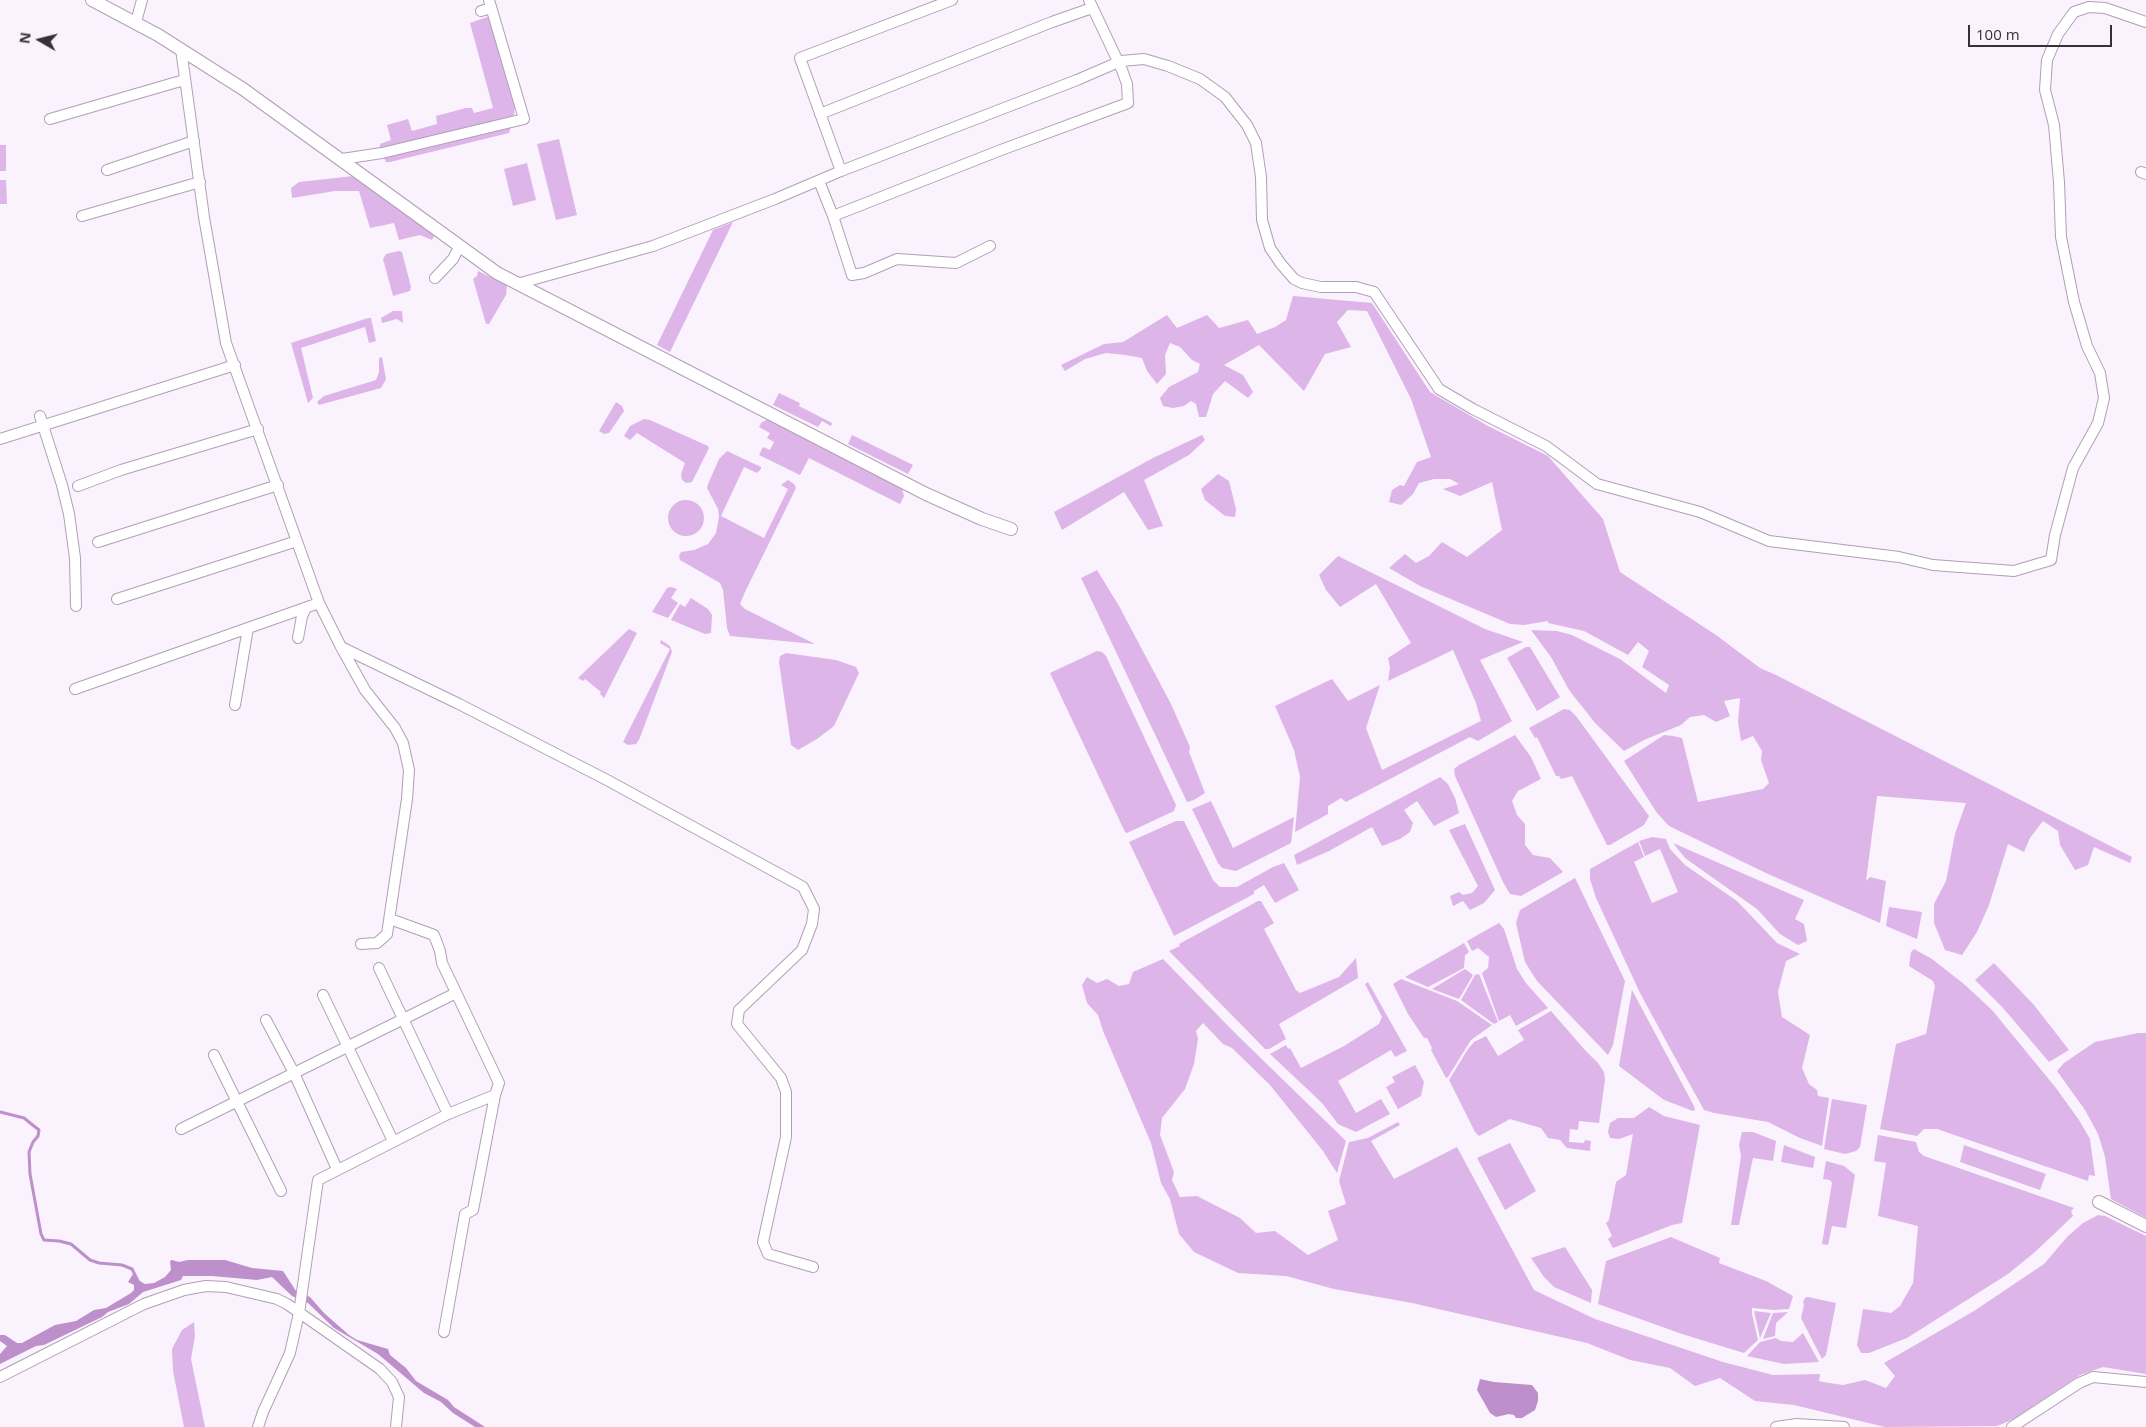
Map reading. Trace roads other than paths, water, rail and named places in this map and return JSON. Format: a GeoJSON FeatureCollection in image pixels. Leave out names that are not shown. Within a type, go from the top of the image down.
{"type":"FeatureCollection","features":[{"type":"Feature","properties":{"kind":"street"},"geometry":{"type":"LineString","coordinates":[[92,0],[136,22],[244,89],[342,159],[459,247],[517,284],[926,494],[982,519],[1011,528]]}},
{"type":"Feature","properties":{"kind":"street"},"geometry":{"type":"LineString","coordinates":[[136,22],[142,0]]}},
{"type":"Feature","properties":{"kind":"street"},"geometry":{"type":"LineString","coordinates":[[841,171],[800,58],[952,0]]}},
{"type":"Feature","properties":{"kind":"street"},"geometry":{"type":"LineString","coordinates":[[820,114],[1052,22],[1090,4],[1127,84],[1128,103],[1001,150],[833,216]]}},
{"type":"Feature","properties":{"kind":"street"},"geometry":{"type":"LineString","coordinates":[[342,159],[382,153],[524,119],[487,6]]}},
{"type":"Feature","properties":{"kind":"street"},"geometry":{"type":"LineString","coordinates":[[517,284],[653,246],[1117,63],[1144,59],[1200,79],[1225,97],[1248,125],[1256,143],[1261,177],[1262,220],[1270,248],[1294,279],[1302,283],[1321,287],[1356,287],[1374,292],[1439,389],[1473,409],[1546,446],[1596,484],[1700,512],[1769,541],[1899,558],[1933,565],[2014,571],[2051,560],[2055,535],[2073,468],[2098,423],[2104,398],[2100,373],[2087,346],[2074,302],[2061,238],[2060,182],[2054,125],[2045,90],[2047,60],[2058,34],[2074,12],[2089,7],[2105,8],[2146,22]]}},
{"type":"Feature","properties":{"kind":"street"},"geometry":{"type":"LineString","coordinates":[[181,50],[204,217],[226,343],[319,603],[365,690],[403,743],[409,770],[407,799],[387,934],[376,943],[361,944]]}},
{"type":"Feature","properties":{"kind":"street"},"geometry":{"type":"LineString","coordinates":[[50,119],[184,80]]}},
{"type":"Feature","properties":{"kind":"street"},"geometry":{"type":"LineString","coordinates":[[106,170],[194,141]]}},
{"type":"Feature","properties":{"kind":"street"},"geometry":{"type":"LineString","coordinates":[[82,216],[200,182]]}},
{"type":"Feature","properties":{"kind":"street"},"geometry":{"type":"LineString","coordinates":[[819,182],[833,216],[852,275],[864,273],[897,259],[956,263],[990,246]]}},
{"type":"Feature","properties":{"kind":"street"},"geometry":{"type":"LineString","coordinates":[[435,278],[453,259],[459,247]]}},
{"type":"Feature","properties":{"kind":"street"},"geometry":{"type":"LineString","coordinates":[[0,439],[41,421],[235,365]]}},
{"type":"Feature","properties":{"kind":"street"},"geometry":{"type":"LineString","coordinates":[[41,421],[62,485],[69,514],[75,558],[76,606]]}},
{"type":"Feature","properties":{"kind":"street"},"geometry":{"type":"LineString","coordinates":[[78,486],[121,470],[258,429]]}},
{"type":"Feature","properties":{"kind":"street"},"geometry":{"type":"LineString","coordinates":[[98,542],[278,485]]}},
{"type":"Feature","properties":{"kind":"street"},"geometry":{"type":"LineString","coordinates":[[117,599],[297,541]]}},
{"type":"Feature","properties":{"kind":"street"},"geometry":{"type":"LineString","coordinates":[[75,689],[319,603]]}},
{"type":"Feature","properties":{"kind":"street"},"geometry":{"type":"LineString","coordinates":[[298,638],[302,616],[306,608]]}},
{"type":"Feature","properties":{"kind":"street"},"geometry":{"type":"LineString","coordinates":[[235,705],[248,628]]}},
{"type":"Feature","properties":{"kind":"street"},"geometry":{"type":"LineString","coordinates":[[341,647],[459,704],[607,780],[802,886],[814,909],[812,924],[802,950],[739,1010],[737,1024],[781,1078],[786,1092],[786,1136],[763,1242],[768,1254],[814,1267]]}},
{"type":"Feature","properties":{"kind":"street"},"geometry":{"type":"LineString","coordinates":[[390,919],[434,934],[442,963],[499,1083],[473,1210],[465,1214],[444,1332]]}},
{"type":"Feature","properties":{"kind":"street"},"geometry":{"type":"LineString","coordinates":[[379,968],[448,1114]]}},
{"type":"Feature","properties":{"kind":"street"},"geometry":{"type":"LineString","coordinates":[[181,1129],[347,1046],[403,1021],[456,993]]}},
{"type":"Feature","properties":{"kind":"street"},"geometry":{"type":"LineString","coordinates":[[323,995],[393,1140]]}},
{"type":"Feature","properties":{"kind":"street"},"geometry":{"type":"LineString","coordinates":[[266,1020],[294,1073],[337,1169]]}},
{"type":"Feature","properties":{"kind":"street"},"geometry":{"type":"LineString","coordinates":[[214,1054],[281,1191]]}},
{"type":"Feature","properties":{"kind":"street"},"geometry":{"type":"LineString","coordinates":[[258,1427],[290,1353],[300,1313],[318,1180],[393,1140],[448,1114],[496,1095]]}},
{"type":"Feature","properties":{"kind":"street"},"geometry":{"type":"LineString","coordinates":[[2099,1202],[2146,1226]]}},
{"type":"Feature","properties":{"kind":"street"},"geometry":{"type":"LineString","coordinates":[[0,1377],[144,1304],[184,1290],[206,1286],[226,1287],[277,1299],[380,1369],[392,1382],[399,1397],[396,1427]]}},
{"type":"Feature","properties":{"kind":"street"},"geometry":{"type":"LineString","coordinates":[[2012,1427],[2079,1383],[2093,1377],[2146,1382]]}},
{"type":"Feature","properties":{"kind":"street"},"geometry":{"type":"LineString","coordinates":[[1776,1427],[1796,1424],[1844,1427]]}},
{"type":"Feature","properties":{"kind":"waterway"},"geometry":{"type":"LineString","coordinates":[[0,1112],[24,1118],[39,1130],[38,1136],[29,1152],[30,1174],[41,1234],[44,1240],[71,1244],[90,1260],[99,1263],[122,1265],[132,1269],[139,1283]]}}]}
